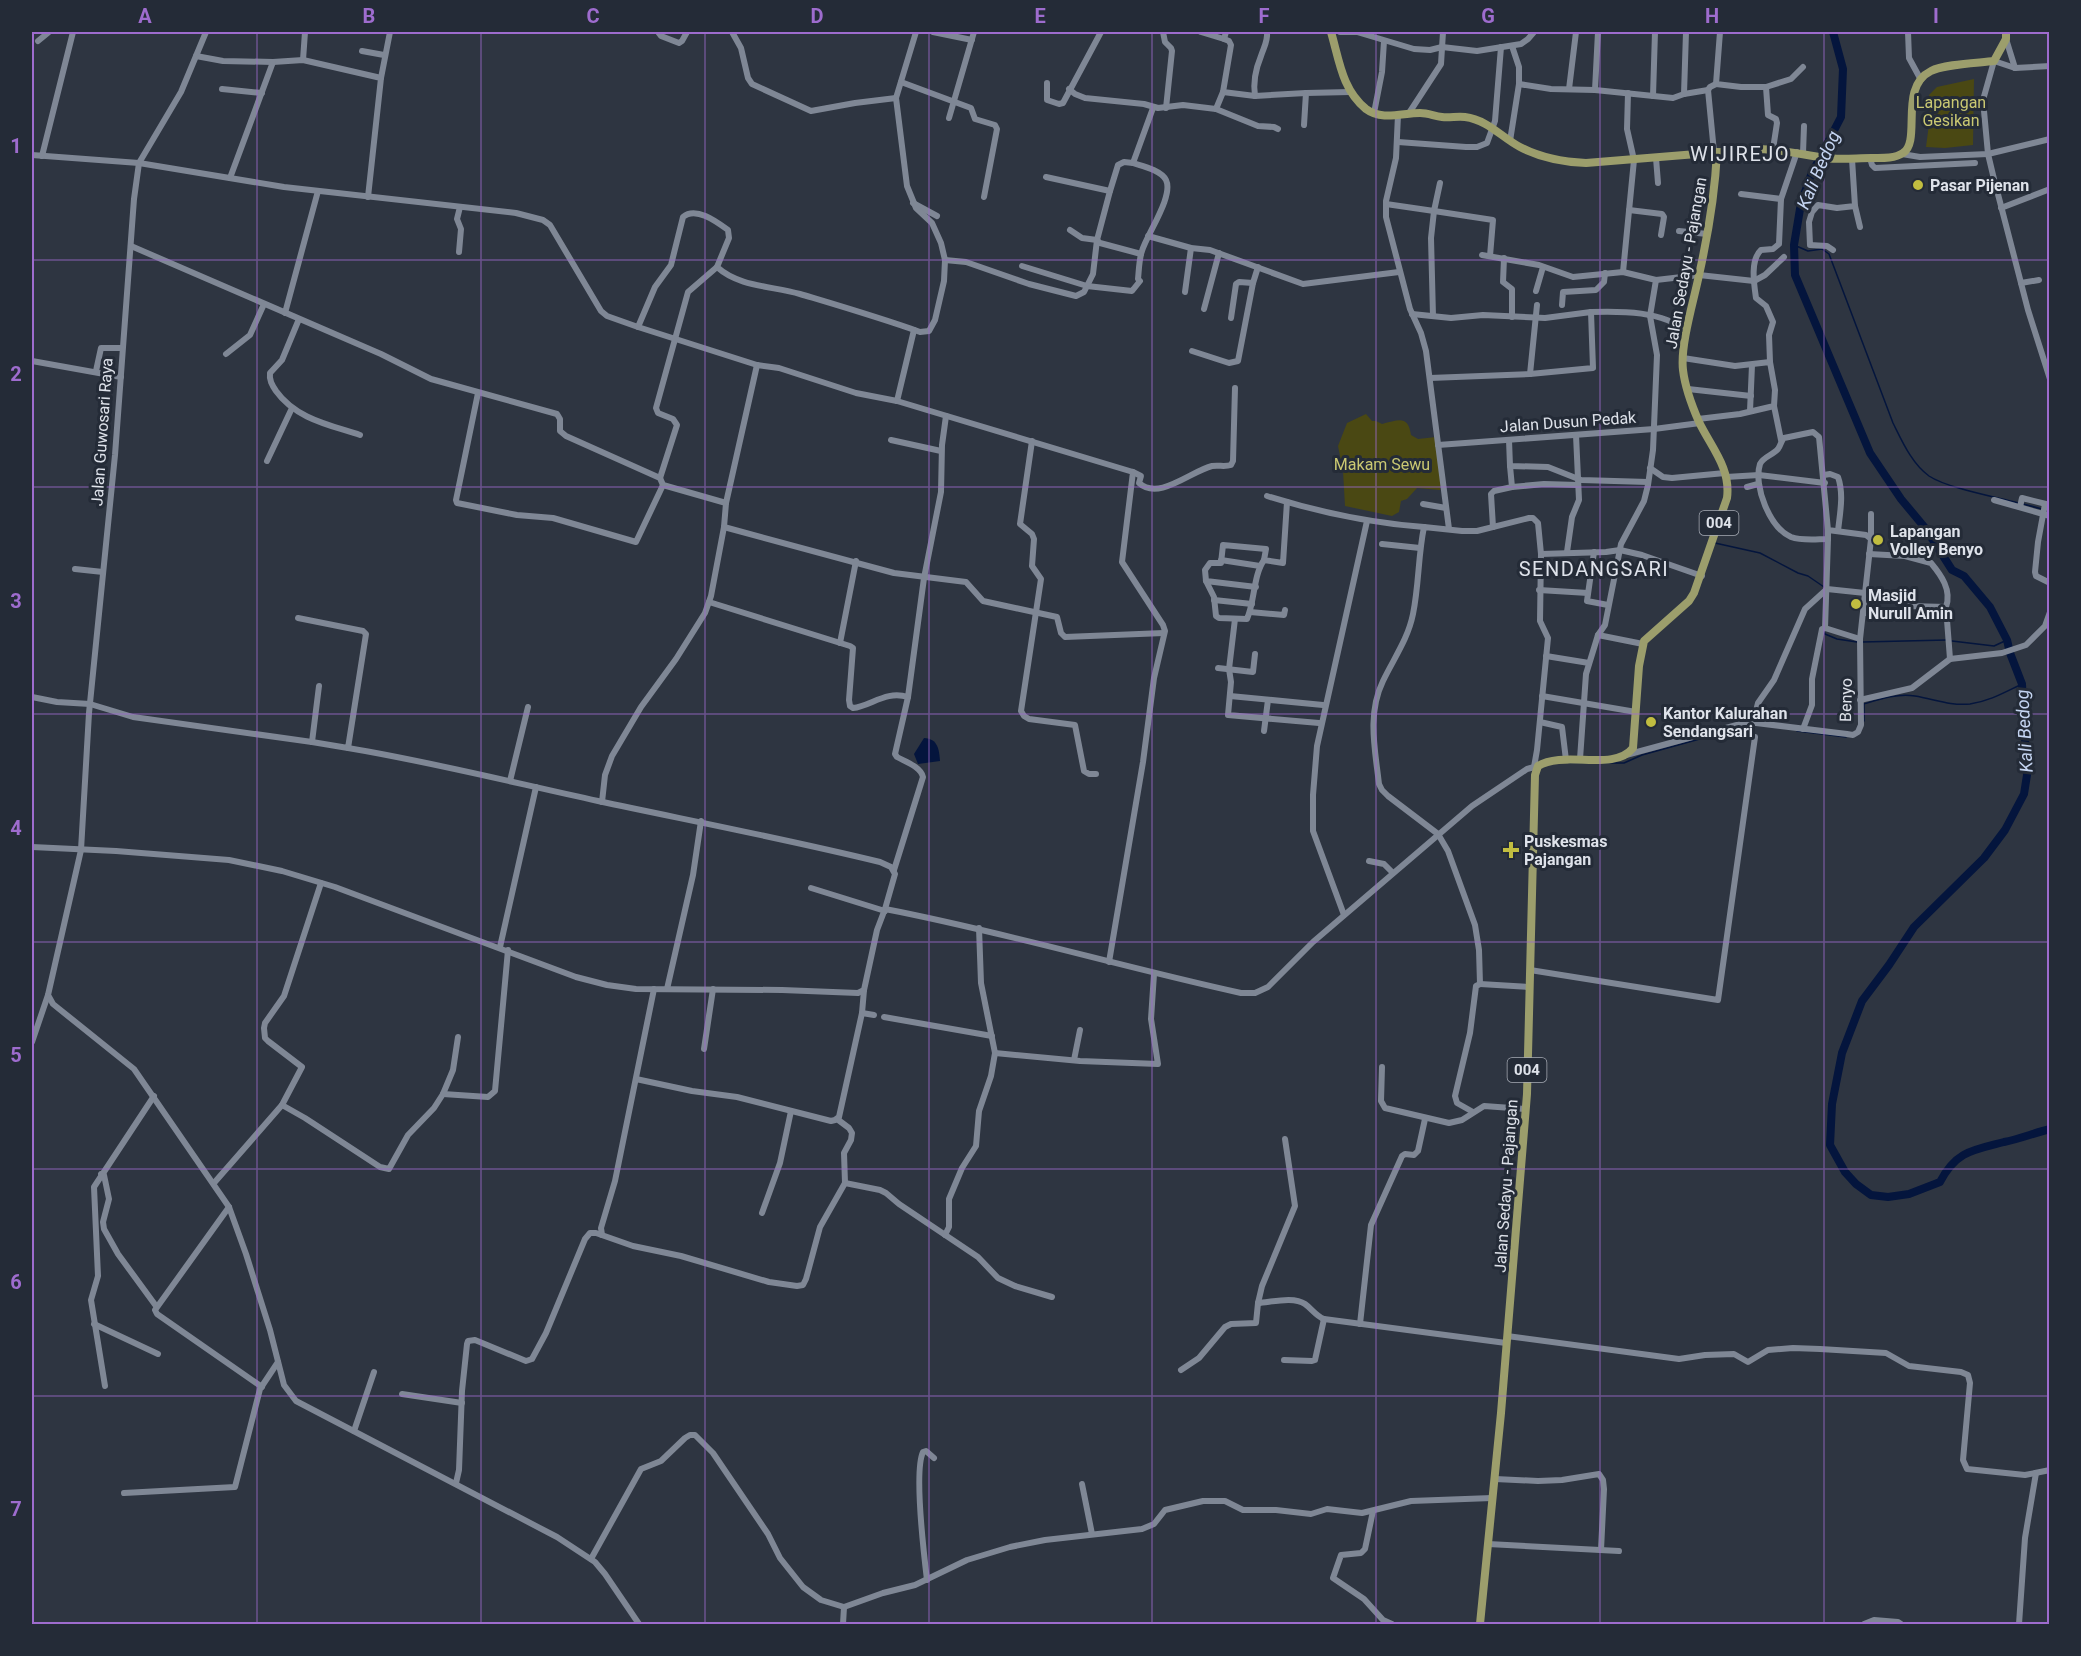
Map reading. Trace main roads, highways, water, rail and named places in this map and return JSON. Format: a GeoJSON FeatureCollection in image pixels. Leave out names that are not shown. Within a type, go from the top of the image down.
{"type":"FeatureCollection","features":[{"type":"Feature","properties":{"kind":"main road"},"geometry":{"type":"LineString","coordinates":[[1335,32],[1343,77],[1350,92],[1374,113],[1398,115],[1422,112],[1441,117],[1467,117],[1484,122],[1510,141],[1535,153],[1568,162],[1634,160],[1773,149],[1827,159],[1886,158],[1902,154],[1907,149],[1910,140],[1913,94],[1925,74],[1935,69],[1994,61],[2006,35]]}},
{"type":"Feature","properties":{"kind":"main road","name":"Jalan Sedayu - Pajangan"},"geometry":{"type":"LineString","coordinates":[[1480,1624],[1495,1479],[1525,1109],[1536,766],[1566,760],[1608,759],[1626,755],[1634,744],[1642,644],[1692,597],[1702,576],[1727,498],[1726,475],[1699,421],[1683,369],[1687,331],[1707,234],[1715,152]]}},
{"type":"Feature","properties":{"kind":"water"},"geometry":{"type":"Polygon","coordinates":[[[924,738],[935,743],[940,761],[918,764],[914,754],[924,738]]]}},
{"type":"Feature","properties":{"kind":"waterway","name":"Kali Bedog"},"geometry":{"type":"LineString","coordinates":[[1833,32],[1843,69],[1841,117],[1811,175],[1801,203],[1794,245],[1795,275],[1870,453],[1901,499],[1926,529],[1952,570],[1964,576],[1990,607],[2007,640],[2022,684],[2027,775],[2024,794],[2005,830],[1984,858],[1914,927],[1862,1001],[1842,1053],[1832,1104],[1830,1145],[1845,1172],[1856,1184],[1871,1195],[1888,1197],[1909,1194],[1940,1182],[1952,1164],[1966,1153],[2050,1129]]}},
{"type":"Feature","properties":{"kind":"waterway"},"geometry":{"type":"LineString","coordinates":[[1794,245],[1808,251],[1822,249],[1829,254],[1893,423],[1917,465],[1929,476],[1947,484],[2018,503]]}},
{"type":"Feature","properties":{"kind":"waterway"},"geometry":{"type":"LineString","coordinates":[[2023,504],[2042,509]]}},
{"type":"Feature","properties":{"kind":"waterway"},"geometry":{"type":"LineString","coordinates":[[1715,543],[1760,553],[1808,576],[1824,587]]}},
{"type":"Feature","properties":{"kind":"waterway"},"geometry":{"type":"LineString","coordinates":[[1824,631],[1825,634],[1837,639],[1857,642]]}},
{"type":"Feature","properties":{"kind":"waterway"},"geometry":{"type":"LineString","coordinates":[[1862,642],[1947,640]]}},
{"type":"Feature","properties":{"kind":"waterway"},"geometry":{"type":"LineString","coordinates":[[1952,641],[1994,646],[2007,640]]}},
{"type":"Feature","properties":{"kind":"waterway"},"geometry":{"type":"LineString","coordinates":[[1864,721],[1864,704],[1883,698],[1909,695],[1949,703],[1970,704],[1991,698],[2022,684]]}},
{"type":"Feature","properties":{"kind":"waterway"},"geometry":{"type":"LineString","coordinates":[[1569,763],[1624,763],[1642,755],[1750,725]]}},
{"type":"Feature","properties":{"kind":"waterway"},"geometry":{"type":"LineString","coordinates":[[1797,731],[1846,737]]}},
{"type":"Feature","properties":{"kind":"place","name":"Pasar Pijenan"},"geometry":{"type":"Point","coordinates":[1918,185]}},
{"type":"Feature","properties":{"kind":"place","name":"Lapangan Volley Benyo"},"geometry":{"type":"Point","coordinates":[1878,540]}},
{"type":"Feature","properties":{"kind":"place","name":"Masjid Nurull Amin"},"geometry":{"type":"Point","coordinates":[1856,604]}},
{"type":"Feature","properties":{"kind":"place","name":"Kantor Kalurahan Sendangsari"},"geometry":{"type":"Point","coordinates":[1651,722]}},
{"type":"Feature","properties":{"kind":"place","name":"Puskesmas Pajangan"},"geometry":{"type":"Point","coordinates":[1511,850]}},
{"type":"Feature","properties":{"kind":"district","name":"WIJIREJO"},"geometry":{"type":"Point","coordinates":[1740,154]}},
{"type":"Feature","properties":{"kind":"district","name":"SENDANGSARI"},"geometry":{"type":"Point","coordinates":[1594,569]}},
{"type":"Feature","properties":{"kind":"park label","name":"Lapangan Gesikan"},"geometry":{"type":"Point","coordinates":[1951,111]}},
{"type":"Feature","properties":{"kind":"park label","name":"Makam Sewu"},"geometry":{"type":"Point","coordinates":[1382,464]}}]}
